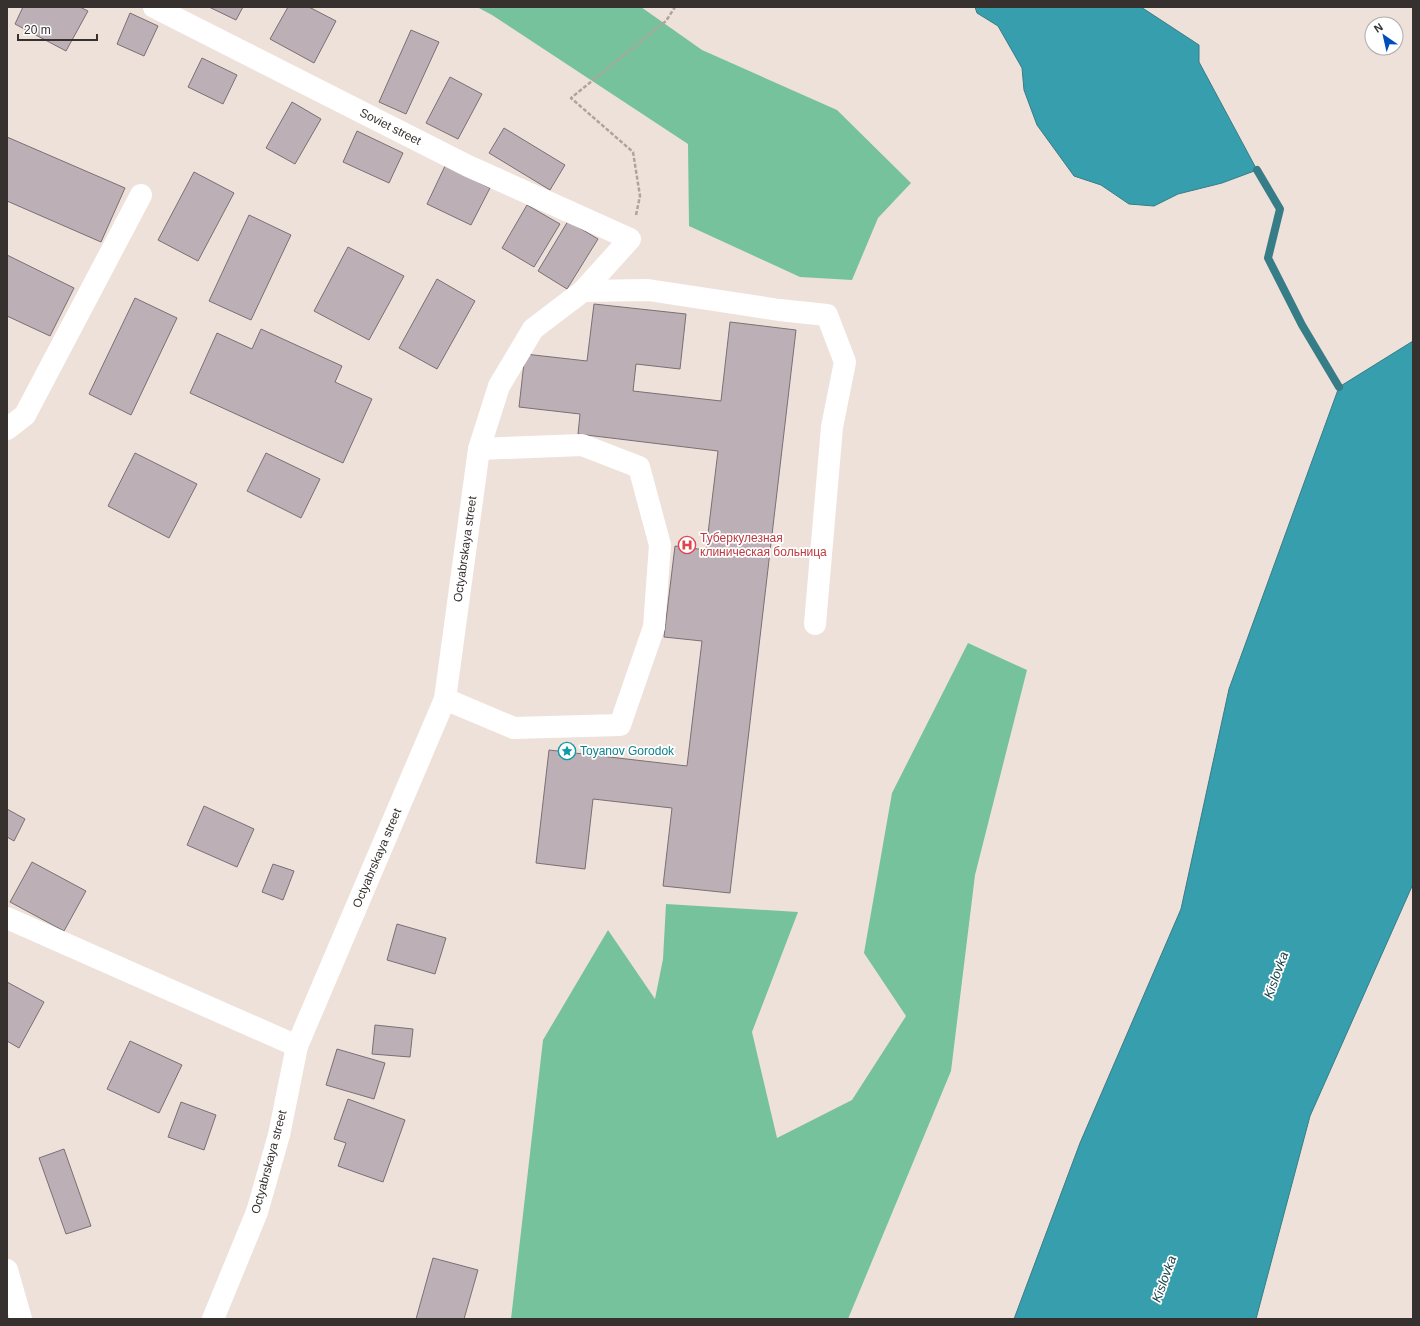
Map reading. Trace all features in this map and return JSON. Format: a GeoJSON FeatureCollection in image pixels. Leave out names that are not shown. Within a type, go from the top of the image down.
{"type":"FeatureCollection","features":[{"type":"Feature","properties":{"kind":"street","name":"Soviet street"},"geometry":{"type":"LineString","coordinates":[[154,7],[468,166],[630,239]]}},
{"type":"Feature","properties":{"kind":"street"},"geometry":{"type":"LineString","coordinates":[[7,429],[25,415],[141,195]]}},
{"type":"Feature","properties":{"kind":"street","name":"Octyabrskaya street"},"geometry":{"type":"LineString","coordinates":[[213,1319],[257,1212],[279,1135],[297,1046],[444,699],[480,449],[499,386],[533,329],[583,291],[630,239]]}},
{"type":"Feature","properties":{"kind":"street"},"geometry":{"type":"LineString","coordinates":[[583,291],[648,290],[779,310],[828,314],[845,362],[832,427],[815,624]]}},
{"type":"Feature","properties":{"kind":"street"},"geometry":{"type":"LineString","coordinates":[[444,699],[514,728],[620,725],[654,627],[660,545],[639,468],[582,444],[480,449]]}},
{"type":"Feature","properties":{"kind":"street"},"geometry":{"type":"LineString","coordinates":[[7,918],[297,1046]]}},
{"type":"Feature","properties":{"kind":"street"},"geometry":{"type":"LineString","coordinates":[[7,1270],[21,1319]]}},
{"type":"Feature","properties":{"kind":"path"},"geometry":{"type":"LineString","coordinates":[[630,239],[640,196],[633,152],[571,98],[666,21],[675,7]]}},
{"type":"Feature","properties":{"kind":"green space"},"geometry":{"type":"Polygon","coordinates":[[[477,7],[641,7],[702,50],[837,110],[911,183],[878,218],[852,280],[800,277],[689,226],[688,144],[492,15],[477,7]]]}},
{"type":"Feature","properties":{"kind":"green space"},"geometry":{"type":"Polygon","coordinates":[[[968,643],[1027,670],[975,875],[951,1071],[848,1319],[511,1319],[543,1040],[608,930],[655,999],[663,959],[666,904],[798,912],[752,1032],[777,1138],[852,1100],[906,1016],[864,953],[892,793],[968,643]]]}},
{"type":"Feature","properties":{"kind":"water"},"geometry":{"type":"Polygon","coordinates":[[[975,7],[1141,7],[1199,45],[1199,62],[1257,170],[1222,183],[1178,194],[1154,206],[1129,204],[1101,185],[1074,176],[1037,125],[1024,90],[1022,68],[998,26],[977,13],[975,7]]]}},
{"type":"Feature","properties":{"kind":"water","name":"Kislovka"},"geometry":{"type":"Polygon","coordinates":[[[1413,341],[1413,884],[1310,1116],[1256,1319],[1014,1319],[1080,1143],[1181,909],[1229,689],[1339,387],[1413,341]]]}},
{"type":"Feature","properties":{"kind":"building"},"geometry":{"type":"Polygon","coordinates":[[[23,7],[80,7],[88,11],[66,51],[15,24],[23,7]]]}},
{"type":"Feature","properties":{"kind":"building"},"geometry":{"type":"Polygon","coordinates":[[[209,7],[243,7],[236,20],[209,7]]]}},
{"type":"Feature","properties":{"kind":"building"},"geometry":{"type":"Polygon","coordinates":[[[288,7],[309,7],[336,21],[314,63],[270,39],[288,7]]]}},
{"type":"Feature","properties":{"kind":"building"},"geometry":{"type":"Polygon","coordinates":[[[130,13],[158,26],[144,56],[117,44],[130,13]]]}},
{"type":"Feature","properties":{"kind":"building"},"geometry":{"type":"Polygon","coordinates":[[[411,30],[439,42],[406,114],[379,102],[411,30]]]}},
{"type":"Feature","properties":{"kind":"building"},"geometry":{"type":"Polygon","coordinates":[[[202,58],[237,75],[223,104],[188,87],[202,58]]]}},
{"type":"Feature","properties":{"kind":"building"},"geometry":{"type":"Polygon","coordinates":[[[450,77],[482,94],[458,139],[426,123],[450,77]]]}},
{"type":"Feature","properties":{"kind":"building"},"geometry":{"type":"Polygon","coordinates":[[[292,102],[321,119],[295,164],[266,148],[292,102]]]}},
{"type":"Feature","properties":{"kind":"building"},"geometry":{"type":"Polygon","coordinates":[[[504,128],[565,165],[550,190],[489,153],[504,128]]]}},
{"type":"Feature","properties":{"kind":"building"},"geometry":{"type":"Polygon","coordinates":[[[357,131],[403,153],[389,183],[343,162],[357,131]]]}},
{"type":"Feature","properties":{"kind":"building"},"geometry":{"type":"Polygon","coordinates":[[[7,137],[125,188],[101,242],[7,201],[7,137]]]}},
{"type":"Feature","properties":{"kind":"building"},"geometry":{"type":"Polygon","coordinates":[[[445,166],[490,188],[471,225],[427,204],[445,166]]]}},
{"type":"Feature","properties":{"kind":"building"},"geometry":{"type":"Polygon","coordinates":[[[194,172],[234,193],[198,261],[158,240],[194,172]]]}},
{"type":"Feature","properties":{"kind":"building"},"geometry":{"type":"Polygon","coordinates":[[[527,205],[560,224],[534,267],[502,248],[527,205]]]}},
{"type":"Feature","properties":{"kind":"building"},"geometry":{"type":"Polygon","coordinates":[[[249,215],[291,235],[251,320],[209,301],[249,215]]]}},
{"type":"Feature","properties":{"kind":"building"},"geometry":{"type":"Polygon","coordinates":[[[568,221],[598,239],[567,289],[538,271],[568,221]]]}},
{"type":"Feature","properties":{"kind":"building"},"geometry":{"type":"Polygon","coordinates":[[[348,247],[404,276],[369,340],[314,311],[348,247]]]}},
{"type":"Feature","properties":{"kind":"building"},"geometry":{"type":"Polygon","coordinates":[[[7,255],[74,288],[50,336],[7,316],[7,255]]]}},
{"type":"Feature","properties":{"kind":"building"},"geometry":{"type":"Polygon","coordinates":[[[437,279],[475,301],[437,369],[399,348],[437,279]]]}},
{"type":"Feature","properties":{"kind":"building"},"geometry":{"type":"Polygon","coordinates":[[[135,298],[177,318],[131,415],[89,394],[135,298]]]}},
{"type":"Feature","properties":{"kind":"building"},"geometry":{"type":"Polygon","coordinates":[[[594,304],[686,314],[680,369],[636,364],[633,391],[721,401],[730,322],[796,330],[730,893],[663,886],[672,808],[593,799],[585,869],[536,863],[549,750],[687,766],[702,641],[664,637],[675,546],[706,550],[718,451],[578,434],[580,414],[519,407],[525,354],[587,361],[594,304]]]}},
{"type":"Feature","properties":{"kind":"building"},"geometry":{"type":"Polygon","coordinates":[[[261,329],[342,366],[335,382],[372,399],[343,463],[190,393],[217,333],[252,349],[261,329]]]}},
{"type":"Feature","properties":{"kind":"building"},"geometry":{"type":"Polygon","coordinates":[[[135,453],[197,484],[169,538],[108,506],[135,453]]]}},
{"type":"Feature","properties":{"kind":"building"},"geometry":{"type":"Polygon","coordinates":[[[266,453],[320,479],[301,518],[247,491],[266,453]]]}},
{"type":"Feature","properties":{"kind":"building"},"geometry":{"type":"Polygon","coordinates":[[[204,806],[254,829],[237,867],[187,845],[204,806]]]}},
{"type":"Feature","properties":{"kind":"building"},"geometry":{"type":"Polygon","coordinates":[[[7,809],[25,819],[14,841],[7,837],[7,809]]]}},
{"type":"Feature","properties":{"kind":"building"},"geometry":{"type":"Polygon","coordinates":[[[32,862],[86,891],[64,931],[10,902],[32,862]]]}},
{"type":"Feature","properties":{"kind":"building"},"geometry":{"type":"Polygon","coordinates":[[[273,864],[294,871],[283,900],[262,892],[273,864]]]}},
{"type":"Feature","properties":{"kind":"building"},"geometry":{"type":"Polygon","coordinates":[[[397,924],[446,938],[435,974],[387,960],[397,924]]]}},
{"type":"Feature","properties":{"kind":"building"},"geometry":{"type":"Polygon","coordinates":[[[7,982],[44,1002],[19,1048],[7,1041],[7,982]]]}},
{"type":"Feature","properties":{"kind":"building"},"geometry":{"type":"Polygon","coordinates":[[[375,1025],[413,1029],[410,1057],[372,1054],[375,1025]]]}},
{"type":"Feature","properties":{"kind":"building"},"geometry":{"type":"Polygon","coordinates":[[[130,1041],[182,1065],[159,1113],[107,1089],[130,1041]]]}},
{"type":"Feature","properties":{"kind":"building"},"geometry":{"type":"Polygon","coordinates":[[[337,1049],[385,1063],[374,1099],[326,1085],[337,1049]]]}},
{"type":"Feature","properties":{"kind":"building"},"geometry":{"type":"Polygon","coordinates":[[[348,1099],[405,1120],[383,1182],[338,1166],[346,1143],[334,1139],[348,1099]]]}},
{"type":"Feature","properties":{"kind":"building"},"geometry":{"type":"Polygon","coordinates":[[[181,1102],[216,1115],[204,1150],[168,1137],[181,1102]]]}},
{"type":"Feature","properties":{"kind":"building"},"geometry":{"type":"Polygon","coordinates":[[[64,1149],[91,1226],[66,1234],[39,1158],[64,1149]]]}},
{"type":"Feature","properties":{"kind":"building"},"geometry":{"type":"Polygon","coordinates":[[[433,1258],[478,1270],[464,1319],[416,1319],[433,1258]]]}},
{"type":"Feature","properties":{"kind":"waterway"},"geometry":{"type":"LineString","coordinates":[[1257,170],[1280,209],[1268,258],[1302,325],[1339,387]]}},
{"type":"Feature","properties":{"kind":"place","name":"Туберкулезная клиническая больница"},"geometry":{"type":"Point","coordinates":[687,545]}},
{"type":"Feature","properties":{"kind":"place","name":"Toyanov Gorodok"},"geometry":{"type":"Point","coordinates":[567,751]}}]}
